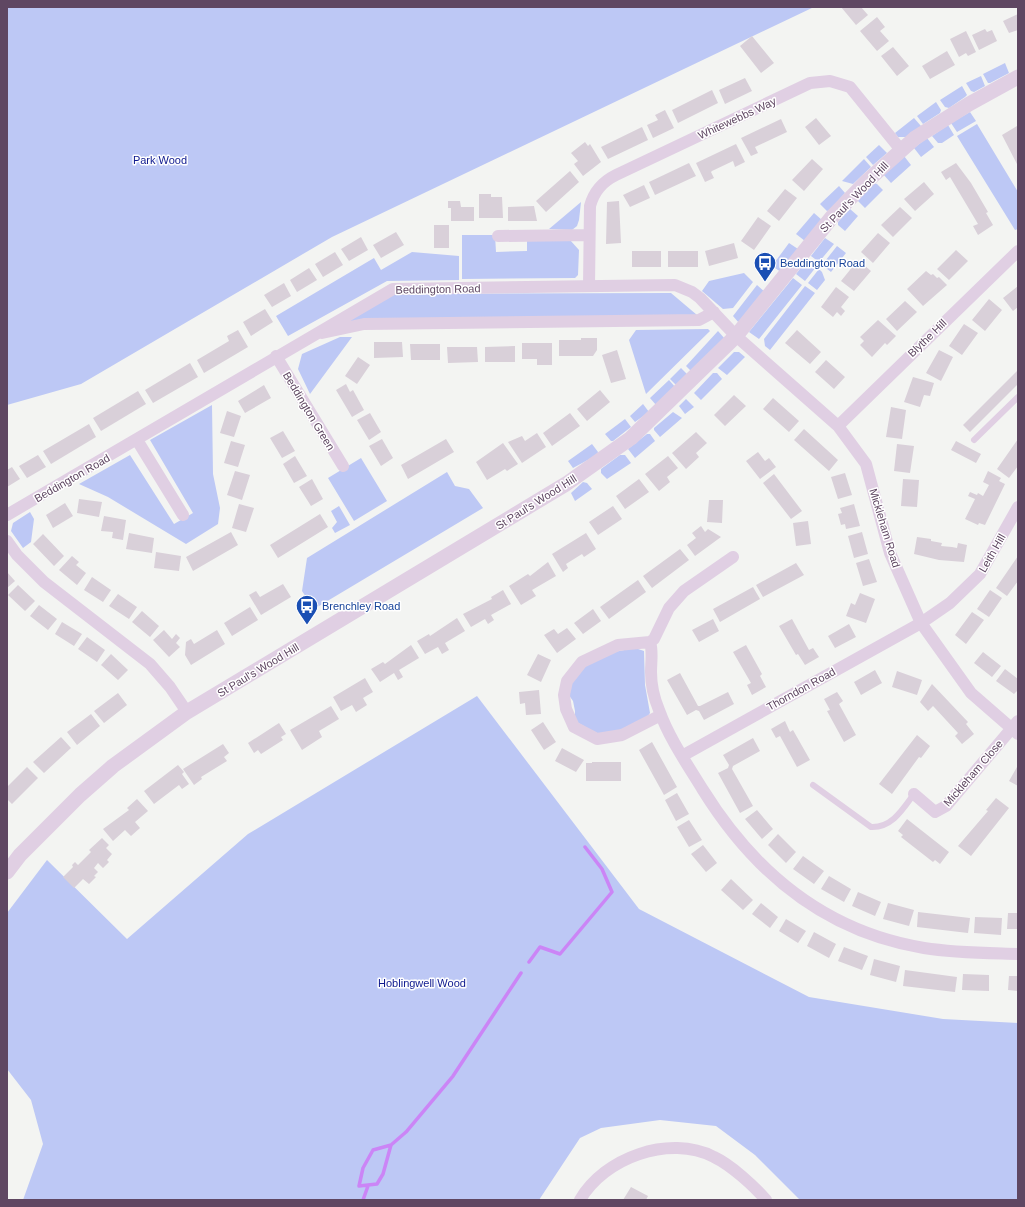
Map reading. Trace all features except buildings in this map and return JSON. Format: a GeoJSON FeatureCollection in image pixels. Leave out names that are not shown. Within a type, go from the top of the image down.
{"type":"FeatureCollection","features":[{"type":"Feature","properties":{"kind":"street","name":"St Paul's Wood Hill"},"geometry":{"type":"LineString","coordinates":[[7,872],[20,855],[80,795],[113,766],[188,712],[566,484],[631,438],[660,412],[736,336],[832,217],[867,181],[901,150],[946,118],[1018,77]]}},
{"type":"Feature","properties":{"kind":"street","name":"Whitewebbs Way"},"geometry":{"type":"LineString","coordinates":[[589,286],[588,234],[592,200],[598,189],[609,178],[816,82],[837,82],[850,87],[901,150]]}},
{"type":"Feature","properties":{"kind":"street"},"geometry":{"type":"LineString","coordinates":[[498,236],[588,234]]}},
{"type":"Feature","properties":{"kind":"street","name":"Blythe Hill"},"geometry":{"type":"LineString","coordinates":[[838,426],[1018,251]]}},
{"type":"Feature","properties":{"kind":"street","name":"Beddington Road"},"geometry":{"type":"LineString","coordinates":[[7,515],[137,440],[309,336],[393,289],[675,285],[692,292],[714,312],[736,336]]}},
{"type":"Feature","properties":{"kind":"street","name":"Beddington Road"},"geometry":{"type":"LineString","coordinates":[[309,336],[364,324],[699,320],[714,312]]}},
{"type":"Feature","properties":{"kind":"street","name":"Mickleham Road"},"geometry":{"type":"LineString","coordinates":[[736,336],[838,426],[866,464],[890,554],[921,623],[971,693],[1016,728]]}},
{"type":"Feature","properties":{"kind":"street","name":"Beddington Green"},"geometry":{"type":"LineString","coordinates":[[276,356],[343,466]]}},
{"type":"Feature","properties":{"kind":"street"},"geometry":{"type":"LineString","coordinates":[[137,440],[183,515]]}},
{"type":"Feature","properties":{"kind":"street","name":"Leith Hill"},"geometry":{"type":"LineString","coordinates":[[921,623],[950,603],[980,574],[1018,507]]}},
{"type":"Feature","properties":{"kind":"street"},"geometry":{"type":"LineString","coordinates":[[7,541],[17,555],[44,582],[150,664],[188,712]]}},
{"type":"Feature","properties":{"kind":"street"},"geometry":{"type":"LineString","coordinates":[[661,715],[622,734],[597,739],[574,727],[566,709],[564,695],[566,681],[582,662],[618,645],[650,642],[656,637],[669,608],[684,591],[733,557]]}},
{"type":"Feature","properties":{"kind":"street","name":"Thorndon Road"},"geometry":{"type":"LineString","coordinates":[[682,756],[921,623]]}},
{"type":"Feature","properties":{"kind":"street"},"geometry":{"type":"LineString","coordinates":[[650,642],[651,680],[661,715],[682,756],[717,812],[749,852],[778,881],[816,908],[863,931],[911,946],[949,951],[1018,954]]}},
{"type":"Feature","properties":{"kind":"street","name":"Mickleham Close"},"geometry":{"type":"LineString","coordinates":[[914,794],[935,812],[946,806],[1016,728]]}},
{"type":"Feature","properties":{"kind":"street"},"geometry":{"type":"LineString","coordinates":[[580,1200],[585,1191],[601,1174],[636,1154],[663,1149],[690,1149],[714,1156],[755,1187],[766,1200]]}},
{"type":"Feature","properties":{"kind":"lane"},"geometry":{"type":"LineString","coordinates":[[974,440],[1018,397]]}},
{"type":"Feature","properties":{"kind":"lane"},"geometry":{"type":"LineString","coordinates":[[1012,403],[1018,408]]}},
{"type":"Feature","properties":{"kind":"lane"},"geometry":{"type":"LineString","coordinates":[[813,785],[871,827],[886,825],[896,817],[914,794]]}},
{"type":"Feature","properties":{"kind":"green space","name":"Park Wood"},"geometry":{"type":"Polygon","coordinates":[[[7,7],[814,7],[332,237],[81,384],[7,405],[7,7]]]}},
{"type":"Feature","properties":{"kind":"green space"},"geometry":{"type":"Polygon","coordinates":[[[1005,63],[1009,73],[988,83],[983,74],[1005,63]]]}},
{"type":"Feature","properties":{"kind":"green space"},"geometry":{"type":"Polygon","coordinates":[[[981,76],[985,86],[974,92],[971,91],[966,83],[981,76]]]}},
{"type":"Feature","properties":{"kind":"green space"},"geometry":{"type":"Polygon","coordinates":[[[962,86],[967,95],[949,108],[945,107],[940,100],[962,86]]]}},
{"type":"Feature","properties":{"kind":"green space"},"geometry":{"type":"Polygon","coordinates":[[[936,102],[941,110],[940,113],[923,124],[917,116],[936,102]]]}},
{"type":"Feature","properties":{"kind":"green space"},"geometry":{"type":"Polygon","coordinates":[[[970,112],[976,121],[957,132],[951,123],[970,112]]]}},
{"type":"Feature","properties":{"kind":"green space"},"geometry":{"type":"Polygon","coordinates":[[[914,118],[921,126],[907,137],[898,137],[895,133],[914,118]]]}},
{"type":"Feature","properties":{"kind":"green space"},"geometry":{"type":"Polygon","coordinates":[[[977,124],[1018,192],[1018,229],[1015,230],[957,136],[977,124]]]}},
{"type":"Feature","properties":{"kind":"green space"},"geometry":{"type":"Polygon","coordinates":[[[948,125],[954,135],[942,143],[938,143],[932,136],[948,125]]]}},
{"type":"Feature","properties":{"kind":"green space"},"geometry":{"type":"Polygon","coordinates":[[[927,138],[934,147],[921,157],[914,148],[927,138]]]}},
{"type":"Feature","properties":{"kind":"green space"},"geometry":{"type":"Polygon","coordinates":[[[879,145],[887,153],[873,165],[866,157],[879,145]]]}},
{"type":"Feature","properties":{"kind":"green space"},"geometry":{"type":"Polygon","coordinates":[[[904,156],[911,165],[891,183],[883,174],[904,156]]]}},
{"type":"Feature","properties":{"kind":"green space"},"geometry":{"type":"Polygon","coordinates":[[[864,159],[871,167],[853,184],[842,181],[864,159]]]}},
{"type":"Feature","properties":{"kind":"green space"},"geometry":{"type":"Polygon","coordinates":[[[874,183],[883,190],[865,208],[858,201],[874,183]]]}},
{"type":"Feature","properties":{"kind":"green space"},"geometry":{"type":"Polygon","coordinates":[[[839,186],[845,193],[830,210],[827,211],[820,204],[839,186]]]}},
{"type":"Feature","properties":{"kind":"green space"},"geometry":{"type":"Polygon","coordinates":[[[581,202],[577,226],[572,230],[549,229],[581,202]]]}},
{"type":"Feature","properties":{"kind":"green space"},"geometry":{"type":"Polygon","coordinates":[[[850,209],[858,216],[845,231],[838,225],[838,222],[850,209]]]}},
{"type":"Feature","properties":{"kind":"green space"},"geometry":{"type":"Polygon","coordinates":[[[814,213],[822,220],[805,241],[796,234],[814,213]]]}},
{"type":"Feature","properties":{"kind":"green space"},"geometry":{"type":"Polygon","coordinates":[[[462,235],[495,235],[496,252],[527,251],[527,240],[570,240],[579,250],[578,275],[575,278],[462,279],[462,235]]]}},
{"type":"Feature","properties":{"kind":"green space"},"geometry":{"type":"Polygon","coordinates":[[[825,238],[834,244],[819,262],[811,256],[825,238]]]}},
{"type":"Feature","properties":{"kind":"green space"},"geometry":{"type":"Polygon","coordinates":[[[789,243],[798,249],[781,272],[772,266],[789,243]]]}},
{"type":"Feature","properties":{"kind":"green space"},"geometry":{"type":"Polygon","coordinates":[[[837,246],[846,253],[831,272],[822,265],[837,246]]]}},
{"type":"Feature","properties":{"kind":"green space"},"geometry":{"type":"Polygon","coordinates":[[[412,252],[459,256],[459,280],[387,281],[288,336],[276,316],[374,258],[381,270],[412,252]]]}},
{"type":"Feature","properties":{"kind":"green space"},"geometry":{"type":"Polygon","coordinates":[[[807,260],[816,267],[805,281],[796,274],[807,260]]]}},
{"type":"Feature","properties":{"kind":"green space"},"geometry":{"type":"Polygon","coordinates":[[[819,269],[825,280],[817,290],[808,283],[819,269]]]}},
{"type":"Feature","properties":{"kind":"green space"},"geometry":{"type":"Polygon","coordinates":[[[744,273],[753,282],[733,308],[723,309],[702,291],[709,281],[744,273]]]}},
{"type":"Feature","properties":{"kind":"green space"},"geometry":{"type":"Polygon","coordinates":[[[793,278],[802,285],[759,339],[749,332],[793,278]]]}},
{"type":"Feature","properties":{"kind":"green space"},"geometry":{"type":"Polygon","coordinates":[[[757,285],[765,292],[739,323],[733,316],[757,285]]]}},
{"type":"Feature","properties":{"kind":"green space"},"geometry":{"type":"Polygon","coordinates":[[[805,286],[815,293],[770,350],[765,346],[764,339],[805,286]]]}},
{"type":"Feature","properties":{"kind":"green space"},"geometry":{"type":"Polygon","coordinates":[[[671,293],[697,315],[343,322],[394,294],[671,293]]]}},
{"type":"Feature","properties":{"kind":"green space"},"geometry":{"type":"Polygon","coordinates":[[[708,329],[710,331],[646,394],[629,340],[636,330],[708,329]]]}},
{"type":"Feature","properties":{"kind":"green space"},"geometry":{"type":"Polygon","coordinates":[[[718,331],[725,339],[692,372],[686,366],[718,331]]]}},
{"type":"Feature","properties":{"kind":"green space"},"geometry":{"type":"Polygon","coordinates":[[[340,337],[352,337],[310,394],[298,369],[302,354],[340,337]]]}},
{"type":"Feature","properties":{"kind":"green space"},"geometry":{"type":"Polygon","coordinates":[[[734,352],[739,352],[745,357],[727,375],[718,368],[734,352]]]}},
{"type":"Feature","properties":{"kind":"green space"},"geometry":{"type":"Polygon","coordinates":[[[681,368],[688,375],[678,387],[670,379],[681,368]]]}},
{"type":"Feature","properties":{"kind":"green space"},"geometry":{"type":"Polygon","coordinates":[[[713,373],[717,373],[722,379],[701,400],[694,393],[713,373]]]}},
{"type":"Feature","properties":{"kind":"green space"},"geometry":{"type":"Polygon","coordinates":[[[669,380],[676,388],[656,405],[650,398],[669,380]]]}},
{"type":"Feature","properties":{"kind":"green space"},"geometry":{"type":"Polygon","coordinates":[[[686,399],[694,407],[685,414],[679,406],[686,399]]]}},
{"type":"Feature","properties":{"kind":"green space"},"geometry":{"type":"Polygon","coordinates":[[[643,404],[649,412],[635,422],[630,416],[643,404]]]}},
{"type":"Feature","properties":{"kind":"green space"},"geometry":{"type":"Polygon","coordinates":[[[212,405],[213,474],[220,508],[218,524],[186,544],[108,497],[79,484],[130,455],[174,524],[193,513],[150,440],[212,405]]]}},
{"type":"Feature","properties":{"kind":"green space"},"geometry":{"type":"Polygon","coordinates":[[[673,412],[682,418],[660,437],[654,428],[673,412]]]}},
{"type":"Feature","properties":{"kind":"green space"},"geometry":{"type":"Polygon","coordinates":[[[625,419],[631,427],[611,441],[605,434],[625,419]]]}},
{"type":"Feature","properties":{"kind":"green space"},"geometry":{"type":"Polygon","coordinates":[[[647,434],[650,434],[655,441],[635,458],[628,449],[647,434]]]}},
{"type":"Feature","properties":{"kind":"green space"},"geometry":{"type":"Polygon","coordinates":[[[592,444],[598,452],[597,455],[573,468],[568,461],[592,444]]]}},
{"type":"Feature","properties":{"kind":"green space"},"geometry":{"type":"Polygon","coordinates":[[[620,455],[625,455],[631,463],[607,479],[601,473],[601,469],[620,455]]]}},
{"type":"Feature","properties":{"kind":"green space"},"geometry":{"type":"Polygon","coordinates":[[[361,458],[387,501],[354,521],[328,478],[361,458]]]}},
{"type":"Feature","properties":{"kind":"green space"},"geometry":{"type":"Polygon","coordinates":[[[447,472],[455,486],[469,489],[483,508],[314,609],[302,591],[307,558],[447,472]]]}},
{"type":"Feature","properties":{"kind":"green space"},"geometry":{"type":"Polygon","coordinates":[[[583,482],[587,483],[592,489],[575,501],[571,493],[583,482]]]}},
{"type":"Feature","properties":{"kind":"green space"},"geometry":{"type":"Polygon","coordinates":[[[339,506],[350,525],[335,533],[332,528],[337,522],[331,511],[339,506]]]}},
{"type":"Feature","properties":{"kind":"green space"},"geometry":{"type":"Polygon","coordinates":[[[30,512],[34,519],[31,542],[23,548],[11,531],[13,523],[30,512]]]}},
{"type":"Feature","properties":{"kind":"green space"},"geometry":{"type":"Polygon","coordinates":[[[635,648],[644,651],[645,685],[650,713],[641,721],[619,730],[599,735],[575,721],[573,701],[568,694],[568,688],[585,665],[603,654],[635,648]]]}},
{"type":"Feature","properties":{"kind":"green space","name":"Hoblingwell Wood"},"geometry":{"type":"Polygon","coordinates":[[[477,696],[639,909],[809,997],[943,1019],[1018,1023],[1018,1200],[800,1200],[755,1155],[716,1126],[660,1120],[601,1128],[580,1138],[539,1200],[23,1200],[43,1144],[31,1100],[7,1069],[7,913],[47,860],[127,939],[248,834],[477,696]]]}},
{"type":"Feature","properties":{"kind":"waterway"},"geometry":{"type":"LineString","coordinates":[[529,962],[540,947],[560,954],[612,892],[602,869],[585,847]]}},
{"type":"Feature","properties":{"kind":"waterway"},"geometry":{"type":"LineString","coordinates":[[391,1145],[383,1174],[377,1184],[359,1186],[363,1168],[373,1150],[391,1145],[406,1132],[453,1076],[521,973]]}},
{"type":"Feature","properties":{"kind":"waterway"},"geometry":{"type":"LineString","coordinates":[[363,1200],[368,1186]]}},
{"type":"Feature","properties":{"kind":"place","name":"Beddington Road"},"geometry":{"type":"Point","coordinates":[765,282]}},
{"type":"Feature","properties":{"kind":"place","name":"Brenchley Road"},"geometry":{"type":"Point","coordinates":[307,626]}}]}
